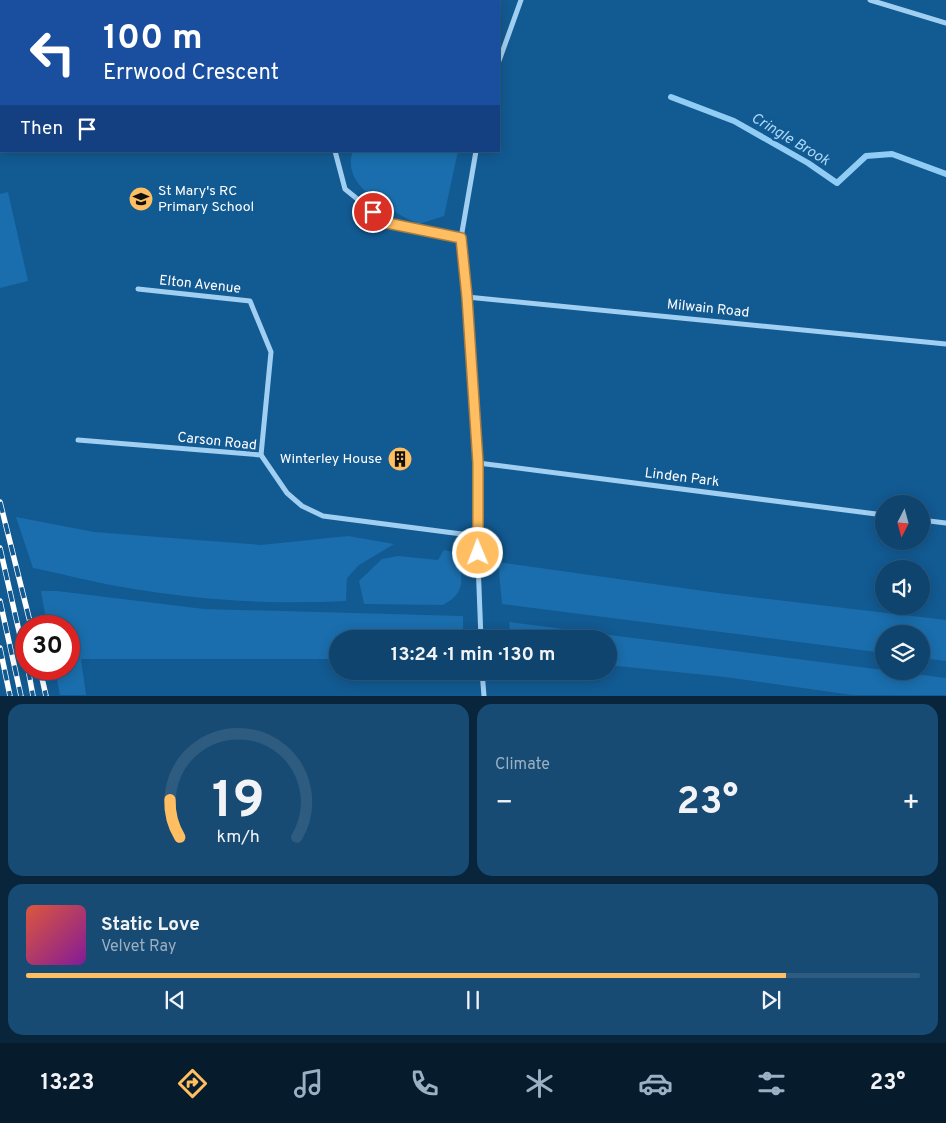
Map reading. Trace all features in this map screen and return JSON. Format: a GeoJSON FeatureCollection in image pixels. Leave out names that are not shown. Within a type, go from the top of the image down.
{"type":"FeatureCollection","features":[{"type":"Feature","properties":{"kind":"street"},"geometry":{"type":"LineString","coordinates":[[500,58],[521,0]]}},
{"type":"Feature","properties":{"kind":"street"},"geometry":{"type":"LineString","coordinates":[[870,0],[946,23]]}},
{"type":"Feature","properties":{"kind":"street"},"geometry":{"type":"LineString","coordinates":[[335,152],[346,189],[387,223],[461,238]]}},
{"type":"Feature","properties":{"kind":"street"},"geometry":{"type":"LineString","coordinates":[[476,152],[461,238],[467,297],[478,463],[477,536],[481,630]]}},
{"type":"Feature","properties":{"kind":"street","name":"Elton Avenue"},"geometry":{"type":"LineString","coordinates":[[138,289],[250,301],[271,352],[260,456]]}},
{"type":"Feature","properties":{"kind":"street","name":"Milwain Road"},"geometry":{"type":"LineString","coordinates":[[467,297],[946,344]]}},
{"type":"Feature","properties":{"kind":"street","name":"Carson Road"},"geometry":{"type":"LineString","coordinates":[[78,440],[260,456],[287,493],[302,506],[323,516],[477,536]]}},
{"type":"Feature","properties":{"kind":"street","name":"Linden Park"},"geometry":{"type":"LineString","coordinates":[[478,463],[875,514]]}},
{"type":"Feature","properties":{"kind":"street"},"geometry":{"type":"LineString","coordinates":[[930,521],[946,523]]}},
{"type":"Feature","properties":{"kind":"street"},"geometry":{"type":"LineString","coordinates":[[483,680],[484,696]]}},
{"type":"Feature","properties":{"kind":"shaded area"},"geometry":{"type":"Polygon","coordinates":[[[353,152],[458,152],[444,216],[419,224],[396,213],[371,196],[361,187],[354,176],[351,164],[353,152]]]}},
{"type":"Feature","properties":{"kind":"shaded area"},"geometry":{"type":"Polygon","coordinates":[[[8,192],[28,281],[0,288],[0,194],[8,192]]]}},
{"type":"Feature","properties":{"kind":"shaded area"},"geometry":{"type":"Polygon","coordinates":[[[16,517],[94,532],[261,545],[348,536],[394,544],[359,565],[347,578],[346,601],[262,602],[206,598],[100,583],[33,568],[16,517]]]}},
{"type":"Feature","properties":{"kind":"shaded area"},"geometry":{"type":"Polygon","coordinates":[[[444,550],[454,552],[460,556],[461,585],[451,600],[443,605],[364,604],[359,581],[382,559],[398,556],[438,560],[444,550]]]}},
{"type":"Feature","properties":{"kind":"shaded area"},"geometry":{"type":"Polygon","coordinates":[[[498,562],[718,593],[875,612],[875,615],[904,615],[946,620],[946,661],[930,659],[930,625],[875,625],[875,652],[502,604],[498,562]]]}},
{"type":"Feature","properties":{"kind":"shaded area"},"geometry":{"type":"Polygon","coordinates":[[[41,591],[57,591],[204,609],[463,616],[463,630],[329,630],[329,659],[81,659],[86,695],[60,695],[57,680],[80,680],[80,615],[45,615],[41,591]]]}},
{"type":"Feature","properties":{"kind":"shaded area"},"geometry":{"type":"Polygon","coordinates":[[[509,622],[571,630],[510,630],[509,622]]]}},
{"type":"Feature","properties":{"kind":"shaded area"},"geometry":{"type":"Polygon","coordinates":[[[617,636],[875,669],[875,680],[930,680],[930,676],[946,678],[946,695],[852,695],[725,677],[617,666],[617,636]]]}},
{"type":"Feature","properties":{"kind":"waterway","name":"Cringle Brook"},"geometry":{"type":"LineString","coordinates":[[671,97],[734,121],[808,163],[837,183],[866,156],[892,154],[946,174]]}},
{"type":"Feature","properties":{"kind":"railway"},"geometry":{"type":"LineString","coordinates":[[0,502],[28,615]]}},
{"type":"Feature","properties":{"kind":"railway"},"geometry":{"type":"LineString","coordinates":[[0,548],[15,615]]}},
{"type":"Feature","properties":{"kind":"railway"},"geometry":{"type":"LineString","coordinates":[[0,601],[21,696]]}},
{"type":"Feature","properties":{"kind":"railway"},"geometry":{"type":"LineString","coordinates":[[0,648],[10,696]]}},
{"type":"Feature","properties":{"kind":"railway"},"geometry":{"type":"LineString","coordinates":[[30,680],[33,696]]}},
{"type":"Feature","properties":{"kind":"railway"},"geometry":{"type":"LineString","coordinates":[[42,680],[46,696]]}},
{"type":"Feature","properties":{"kind":"place","name":"St Mary's RC Primary School"},"geometry":{"type":"Point","coordinates":[141,199]}},
{"type":"Feature","properties":{"kind":"place","name":"Winterley House"},"geometry":{"type":"Point","coordinates":[400,459]}},
{"type":"Feature","properties":{"kind":"route"},"geometry":{"type":"LineString","coordinates":[[373,212],[387,223],[461,238],[467,297],[478,463],[478,553]]}}]}
